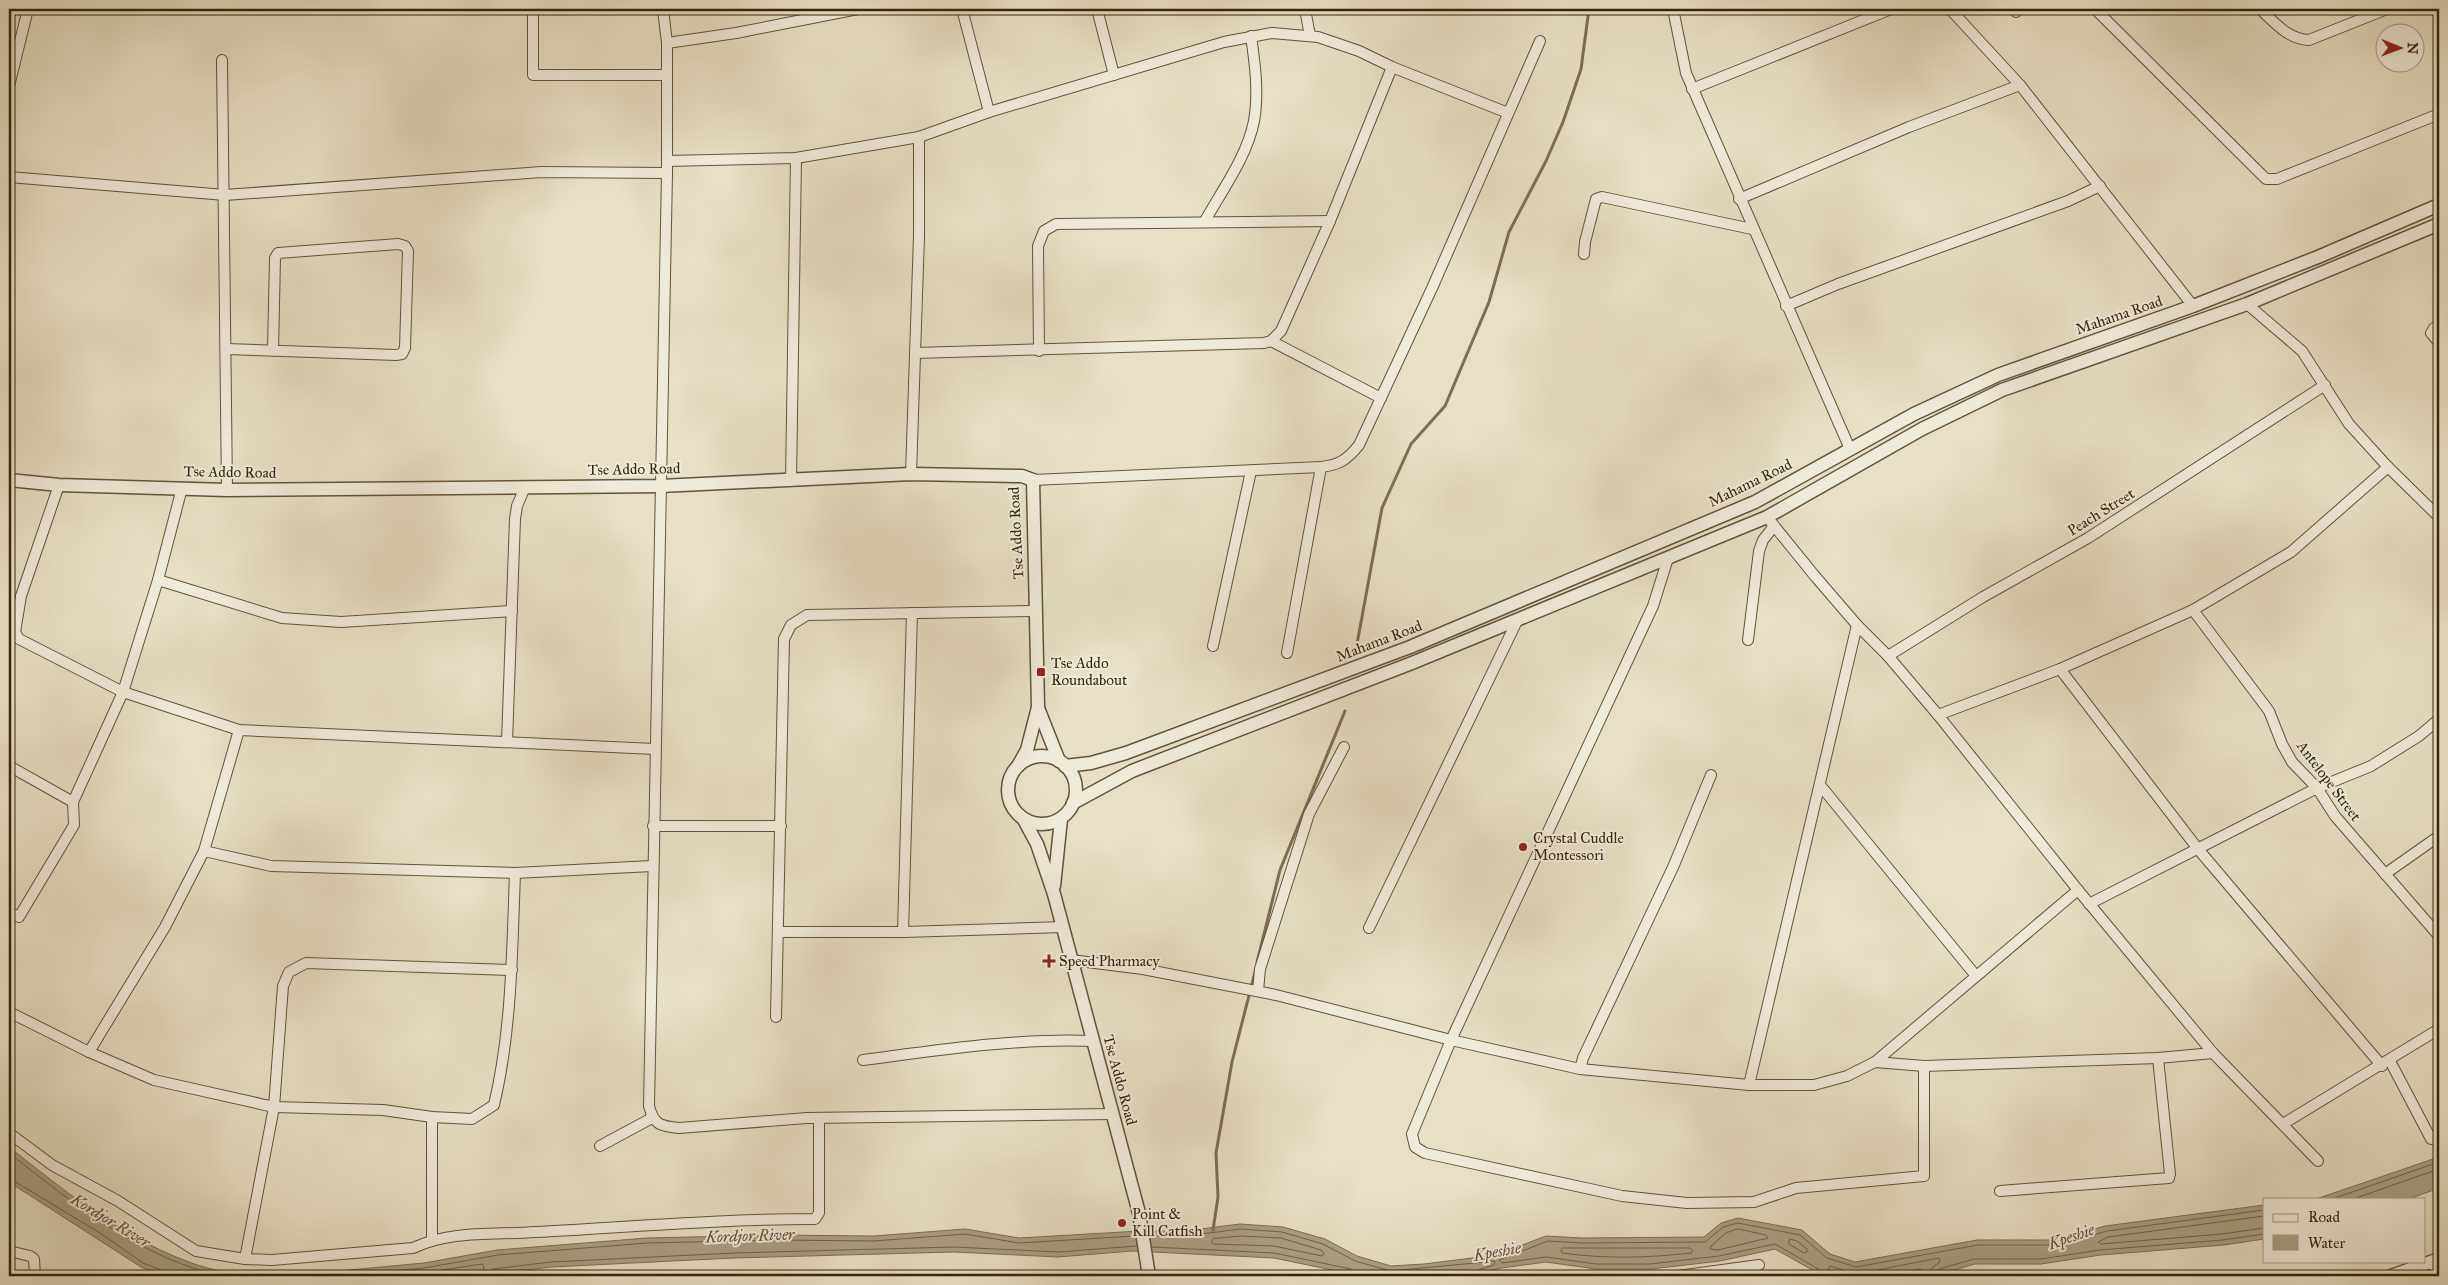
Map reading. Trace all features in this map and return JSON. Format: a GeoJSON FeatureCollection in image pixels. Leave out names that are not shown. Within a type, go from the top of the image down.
{"type":"FeatureCollection","features":[{"type":"Feature","properties":{"kind":"street"},"geometry":{"type":"LineString","coordinates":[[9,86],[28,9]]}},
{"type":"Feature","properties":{"kind":"street"},"geometry":{"type":"LineString","coordinates":[[533,9],[533,75],[667,76]]}},
{"type":"Feature","properties":{"kind":"street"},"geometry":{"type":"LineString","coordinates":[[663,9],[667,43],[668,173],[652,866],[649,1106],[652,1118],[662,1126],[678,1128],[818,1118],[1112,1114]]}},
{"type":"Feature","properties":{"kind":"street"},"geometry":{"type":"LineString","coordinates":[[795,9],[796,21]]}},
{"type":"Feature","properties":{"kind":"street"},"geometry":{"type":"LineString","coordinates":[[667,43],[736,34],[858,9]]}},
{"type":"Feature","properties":{"kind":"street"},"geometry":{"type":"LineString","coordinates":[[962,9],[989,112]]}},
{"type":"Feature","properties":{"kind":"street"},"geometry":{"type":"LineString","coordinates":[[1097,9],[1114,75]]}},
{"type":"Feature","properties":{"kind":"street"},"geometry":{"type":"LineString","coordinates":[[1305,9],[1310,36]]}},
{"type":"Feature","properties":{"kind":"street"},"geometry":{"type":"LineString","coordinates":[[1673,9],[1686,73],[1692,89],[1850,449]]}},
{"type":"Feature","properties":{"kind":"street"},"geometry":{"type":"LineString","coordinates":[[1692,89],[1892,9]]}},
{"type":"Feature","properties":{"kind":"street"},"geometry":{"type":"LineString","coordinates":[[1950,9],[2020,85],[2192,306]]}},
{"type":"Feature","properties":{"kind":"street"},"geometry":{"type":"LineString","coordinates":[[2095,9],[2266,179],[2277,179],[2439,114]]}},
{"type":"Feature","properties":{"kind":"street"},"geometry":{"type":"LineString","coordinates":[[2260,9],[2284,32],[2300,40],[2309,40],[2387,9]]}},
{"type":"Feature","properties":{"kind":"street"},"geometry":{"type":"LineString","coordinates":[[667,161],[796,158],[919,137],[989,112],[1224,42],[1272,33],[1310,36],[1360,51],[1392,67],[1508,113]]}},
{"type":"Feature","properties":{"kind":"street"},"geometry":{"type":"LineString","coordinates":[[1205,221],[1243,154],[1254,121],[1256,72],[1251,36]]}},
{"type":"Feature","properties":{"kind":"street"},"geometry":{"type":"LineString","coordinates":[[1033,480],[1321,467],[1337,465],[1348,459],[1359,445],[1433,286],[1540,40]]}},
{"type":"Feature","properties":{"kind":"street"},"geometry":{"type":"LineString","coordinates":[[222,60],[227,490]]}},
{"type":"Feature","properties":{"kind":"street"},"geometry":{"type":"LineString","coordinates":[[915,353],[1039,351],[1264,343],[1271,341],[1281,332],[1330,222],[1392,67]]}},
{"type":"Feature","properties":{"kind":"street"},"geometry":{"type":"LineString","coordinates":[[1739,199],[1909,127],[2020,85]]}},
{"type":"Feature","properties":{"kind":"street"},"geometry":{"type":"LineString","coordinates":[[911,474],[920,236],[919,137]]}},
{"type":"Feature","properties":{"kind":"street"},"geometry":{"type":"LineString","coordinates":[[791,481],[796,158]]}},
{"type":"Feature","properties":{"kind":"street"},"geometry":{"type":"LineString","coordinates":[[9,176],[225,195],[540,172],[668,173]]}},
{"type":"Feature","properties":{"kind":"street"},"geometry":{"type":"LineString","coordinates":[[1786,306],[1838,284],[2068,201],[2100,186]]}},
{"type":"Feature","properties":{"kind":"street"},"geometry":{"type":"LineString","coordinates":[[1584,254],[1593,208],[1596,200],[1602,197],[1752,229]]}},
{"type":"Feature","properties":{"kind":"street","name":"Mahama Road"},"geometry":{"type":"LineString","coordinates":[[1062,764],[1091,763],[1126,753],[1410,647],[1755,502],[1957,392],[1998,374],[2192,306],[2318,257],[2439,205]]}},
{"type":"Feature","properties":{"kind":"street"},"geometry":{"type":"LineString","coordinates":[[1039,351],[1038,246],[1044,231],[1056,224],[1205,221],[1330,222]]}},
{"type":"Feature","properties":{"kind":"street"},"geometry":{"type":"LineString","coordinates":[[1073,803],[1076,790],[1073,777],[1062,764],[1049,757],[1038,756],[1018,766],[1011,776],[1008,788],[1009,800],[1015,811],[1024,820],[1042,824],[1061,818],[1073,803],[1132,771],[1517,621],[1668,558],[1770,522],[1922,429],[2002,390],[2247,304],[2439,224]]}},
{"type":"Feature","properties":{"kind":"street"},"geometry":{"type":"LineString","coordinates":[[226,349],[273,351],[402,354],[405,348],[408,251],[405,246],[389,244],[278,253],[275,258],[273,351]]}},
{"type":"Feature","properties":{"kind":"street"},"geometry":{"type":"LineString","coordinates":[[2247,304],[2302,351],[2349,424],[2388,467],[2439,517]]}},
{"type":"Feature","properties":{"kind":"street"},"geometry":{"type":"LineString","coordinates":[[2439,326],[2434,328],[2431,333],[2439,343]]}},
{"type":"Feature","properties":{"kind":"street"},"geometry":{"type":"LineString","coordinates":[[1271,341],[1380,398]]}},
{"type":"Feature","properties":{"kind":"street","name":"Peach Street"},"geometry":{"type":"LineString","coordinates":[[1888,656],[1983,597],[2088,538],[2325,385]]}},
{"type":"Feature","properties":{"kind":"street"},"geometry":{"type":"LineString","coordinates":[[1287,653],[1321,467]]}},
{"type":"Feature","properties":{"kind":"street"},"geometry":{"type":"LineString","coordinates":[[1938,715],[2060,669],[2193,610],[2291,552],[2388,467]]}},
{"type":"Feature","properties":{"kind":"street"},"geometry":{"type":"LineString","coordinates":[[1213,646],[1251,470]]}},
{"type":"Feature","properties":{"kind":"street","name":"Tse Addo Road"},"geometry":{"type":"LineString","coordinates":[[9,480],[59,485],[227,490],[660,486],[911,474],[1022,476],[1033,480],[1038,707],[1027,750],[1018,766]]}},
{"type":"Feature","properties":{"kind":"street"},"geometry":{"type":"LineString","coordinates":[[59,485],[21,596],[15,632],[19,639],[123,692],[239,730],[655,749]]}},
{"type":"Feature","properties":{"kind":"street"},"geometry":{"type":"LineString","coordinates":[[507,742],[515,520],[517,506],[525,487]]}},
{"type":"Feature","properties":{"kind":"street"},"geometry":{"type":"LineString","coordinates":[[9,912],[19,917],[74,825],[73,802],[123,692],[158,580],[182,488]]}},
{"type":"Feature","properties":{"kind":"street"},"geometry":{"type":"LineString","coordinates":[[1770,522],[1857,625],[1888,656],[1938,715],[2078,890],[2213,1053],[2318,1161]]}},
{"type":"Feature","properties":{"kind":"street"},"geometry":{"type":"LineString","coordinates":[[1748,640],[1759,552],[1770,522]]}},
{"type":"Feature","properties":{"kind":"street"},"geometry":{"type":"LineString","coordinates":[[1668,558],[1654,606],[1451,1040],[1412,1134],[1415,1147],[1425,1153],[1512,1174],[1622,1196],[1687,1203],[1754,1202],[1796,1188],[1924,1176],[1924,1066]]}},
{"type":"Feature","properties":{"kind":"street"},"geometry":{"type":"LineString","coordinates":[[158,580],[282,618],[341,622],[512,612]]}},
{"type":"Feature","properties":{"kind":"street","name":"Antelope Street"},"geometry":{"type":"LineString","coordinates":[[2193,610],[2269,712],[2282,744],[2292,762],[2317,788],[2335,816],[2439,936]]}},
{"type":"Feature","properties":{"kind":"street"},"geometry":{"type":"LineString","coordinates":[[776,1018],[784,639],[791,625],[807,615],[1036,612]]}},
{"type":"Feature","properties":{"kind":"street"},"geometry":{"type":"LineString","coordinates":[[903,932],[912,613]]}},
{"type":"Feature","properties":{"kind":"street"},"geometry":{"type":"LineString","coordinates":[[1369,928],[1517,621]]}},
{"type":"Feature","properties":{"kind":"street"},"geometry":{"type":"LineString","coordinates":[[1749,1085],[1857,625]]}},
{"type":"Feature","properties":{"kind":"street"},"geometry":{"type":"LineString","coordinates":[[2060,669],[2198,849],[2386,1063],[2431,1139],[2439,1136]]}},
{"type":"Feature","properties":{"kind":"street","name":"Tse Addo Road"},"geometry":{"type":"LineString","coordinates":[[1038,707],[1062,764]]}},
{"type":"Feature","properties":{"kind":"street"},"geometry":{"type":"LineString","coordinates":[[2090,904],[2317,788],[2371,766],[2419,736],[2439,718]]}},
{"type":"Feature","properties":{"kind":"street"},"geometry":{"type":"LineString","coordinates":[[90,1052],[165,927],[204,851],[239,730]]}},
{"type":"Feature","properties":{"kind":"street"},"geometry":{"type":"LineString","coordinates":[[1257,991],[1260,968],[1309,814],[1344,747]]}},
{"type":"Feature","properties":{"kind":"street"},"geometry":{"type":"LineString","coordinates":[[9,766],[73,802]]}},
{"type":"Feature","properties":{"kind":"street"},"geometry":{"type":"LineString","coordinates":[[1580,1069],[1583,1058],[1674,865],[1710,775]]}},
{"type":"Feature","properties":{"kind":"street"},"geometry":{"type":"LineString","coordinates":[[1820,785],[1976,976]]}},
{"type":"Feature","properties":{"kind":"street","name":"Tse Addo Road"},"geometry":{"type":"LineString","coordinates":[[1054,894],[1061,818]]}},
{"type":"Feature","properties":{"kind":"street","name":"Tse Addo Road"},"geometry":{"type":"LineString","coordinates":[[1024,820],[1037,844],[1054,894],[1139,1213],[1149,1276]]}},
{"type":"Feature","properties":{"kind":"street"},"geometry":{"type":"LineString","coordinates":[[653,826],[780,826]]}},
{"type":"Feature","properties":{"kind":"street"},"geometry":{"type":"LineString","coordinates":[[2385,874],[2439,836]]}},
{"type":"Feature","properties":{"kind":"street"},"geometry":{"type":"LineString","coordinates":[[204,851],[271,866],[515,873],[652,866]]}},
{"type":"Feature","properties":{"kind":"street"},"geometry":{"type":"LineString","coordinates":[[9,1012],[90,1052],[154,1080],[274,1107],[383,1110],[432,1117],[472,1119],[494,1105],[503,1065],[512,970],[515,873]]}},
{"type":"Feature","properties":{"kind":"street"},"geometry":{"type":"LineString","coordinates":[[1071,960],[1143,968],[1257,991],[1451,1040],[1580,1069],[1749,1085],[1814,1085],[1847,1076],[1874,1062],[2078,890]]}},
{"type":"Feature","properties":{"kind":"street"},"geometry":{"type":"LineString","coordinates":[[778,932],[903,932],[1063,927]]}},
{"type":"Feature","properties":{"kind":"street"},"geometry":{"type":"LineString","coordinates":[[245,1259],[274,1107],[283,986],[290,972],[306,963],[512,970]]}},
{"type":"Feature","properties":{"kind":"street"},"geometry":{"type":"LineString","coordinates":[[2283,1124],[2439,1029]]}},
{"type":"Feature","properties":{"kind":"street"},"geometry":{"type":"LineString","coordinates":[[863,1060],[1016,1041],[1048,1039],[1093,1041]]}},
{"type":"Feature","properties":{"kind":"street"},"geometry":{"type":"LineString","coordinates":[[1874,1062],[1924,1066],[2158,1058],[2213,1053]]}},
{"type":"Feature","properties":{"kind":"street"},"geometry":{"type":"LineString","coordinates":[[2000,1190],[2169,1178],[2158,1058]]}},
{"type":"Feature","properties":{"kind":"street"},"geometry":{"type":"LineString","coordinates":[[432,1117],[432,1239]]}},
{"type":"Feature","properties":{"kind":"street"},"geometry":{"type":"LineString","coordinates":[[600,1146],[652,1118]]}},
{"type":"Feature","properties":{"kind":"street"},"geometry":{"type":"LineString","coordinates":[[9,1133],[52,1165],[118,1201],[196,1251],[245,1259],[272,1260],[413,1248],[432,1239],[692,1221],[815,1218],[819,1212],[818,1118]]}},
{"type":"Feature","properties":{"kind":"street"},"geometry":{"type":"LineString","coordinates":[[9,1251],[30,1256],[34,1259],[34,1276]]}},
{"type":"Feature","properties":{"kind":"street"},"geometry":{"type":"LineString","coordinates":[[2390,1276],[2436,1260],[2436,1276]]}},
{"type":"Feature","properties":{"kind":"street"},"geometry":{"type":"LineString","coordinates":[[1678,1276],[1759,1265]]}},
{"type":"Feature","properties":{"kind":"water"},"geometry":{"type":"Polygon","coordinates":[[[9,1147],[94,1212],[140,1240],[197,1265],[253,1276],[165,1276],[141,1267],[9,1182],[9,1147]]]}},
{"type":"Feature","properties":{"kind":"water"},"geometry":{"type":"Polygon","coordinates":[[[2439,1157],[2439,1188],[2412,1198],[2319,1198],[2439,1157]]]}},
{"type":"Feature","properties":{"kind":"water","name":"Kpeshie"},"geometry":{"type":"Polygon","coordinates":[[[2263,1205],[2263,1239],[2224,1245],[2101,1255],[2041,1264],[1975,1264],[1933,1276],[1823,1276],[1775,1249],[1720,1261],[1651,1269],[1596,1269],[1546,1262],[1501,1268],[1472,1276],[1361,1276],[1274,1258],[1132,1251],[1058,1257],[954,1252],[734,1258],[551,1267],[475,1276],[285,1276],[424,1263],[497,1250],[647,1238],[776,1235],[874,1236],[965,1229],[1019,1238],[1140,1231],[1185,1231],[1240,1224],[1283,1227],[1325,1239],[1357,1256],[1391,1266],[1496,1255],[1546,1236],[1582,1238],[1704,1237],[1721,1223],[1738,1218],[1802,1230],[1830,1254],[1855,1262],[1977,1240],[2056,1240],[2105,1226],[2263,1205]]]}},
{"type":"Feature","properties":{"kind":"waterway"},"geometry":{"type":"LineString","coordinates":[[1357,644],[1382,508],[1411,444],[1445,406],[1489,302],[1509,232],[1546,161],[1563,122],[1581,69],[1589,9]]}},
{"type":"Feature","properties":{"kind":"waterway"},"geometry":{"type":"LineString","coordinates":[[1257,962],[1280,870],[1345,711]]}},
{"type":"Feature","properties":{"kind":"waterway"},"geometry":{"type":"LineString","coordinates":[[1213,1230],[1218,1197],[1216,1153],[1232,1062],[1256,968]]}},
{"type":"Feature","properties":{"kind":"place","name":"Tse Addo Roundabout"},"geometry":{"type":"Point","coordinates":[1041,672]}},
{"type":"Feature","properties":{"kind":"place","name":"Crystal Cuddle Montessori"},"geometry":{"type":"Point","coordinates":[1523,847]}},
{"type":"Feature","properties":{"kind":"place","name":"Speed Pharmacy"},"geometry":{"type":"Point","coordinates":[1049,961]}},
{"type":"Feature","properties":{"kind":"place","name":"Point & Kill Catfish"},"geometry":{"type":"Point","coordinates":[1122,1223]}},
{"type":"Feature","properties":{"kind":"water label","name":"Kordjor River"},"geometry":{"type":"Point","coordinates":[111,1220]}},
{"type":"Feature","properties":{"kind":"water label","name":"Kordjor River"},"geometry":{"type":"Point","coordinates":[750,1235]}}]}
